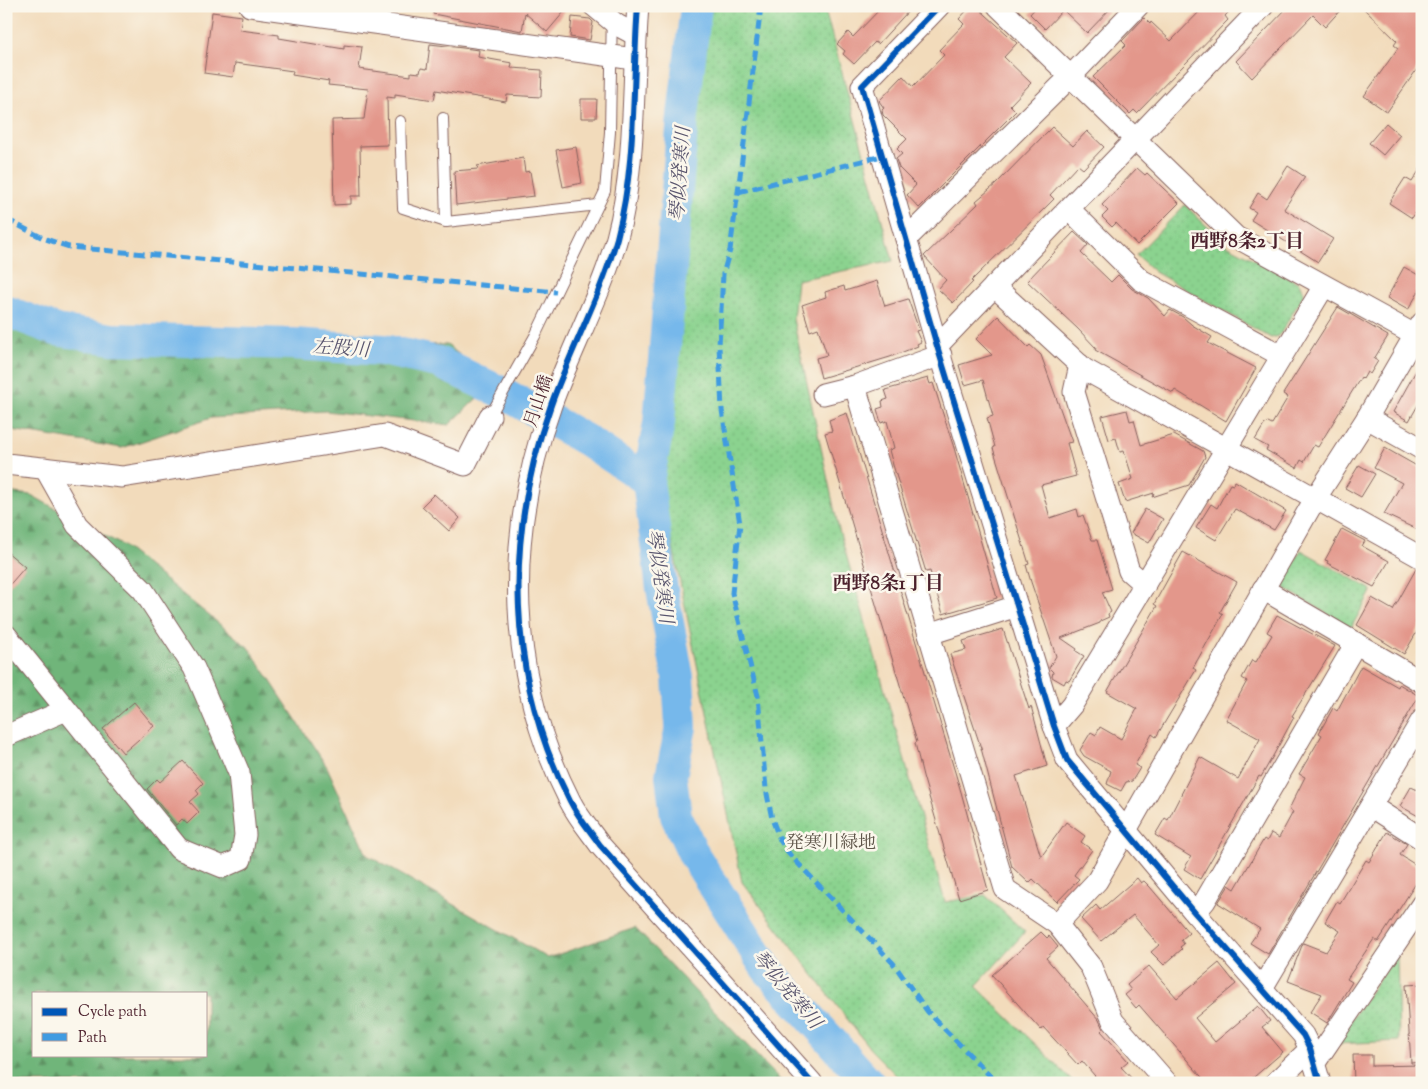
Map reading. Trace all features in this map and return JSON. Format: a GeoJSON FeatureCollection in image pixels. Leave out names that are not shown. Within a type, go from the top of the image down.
{"type":"FeatureCollection","features":[{"type":"Feature","properties":{"kind":"street"},"geometry":{"type":"LineString","coordinates":[[250,6],[634,59]]}},
{"type":"Feature","properties":{"kind":"street"},"geometry":{"type":"LineString","coordinates":[[594,6],[612,14],[636,35]]}},
{"type":"Feature","properties":{"kind":"street","name":"月山橋"},"geometry":{"type":"LineString","coordinates":[[638,6],[627,186],[617,238],[550,406],[523,509],[518,556],[520,618],[525,664],[537,720],[571,803],[600,845],[812,1083]]}},
{"type":"Feature","properties":{"kind":"street"},"geometry":{"type":"LineString","coordinates":[[939,6],[862,86],[939,350],[1054,726],[1068,760],[1127,828],[1195,913],[1303,1035],[1315,1066]]}},
{"type":"Feature","properties":{"kind":"street"},"geometry":{"type":"LineString","coordinates":[[998,6],[1236,237],[1324,286],[1419,332],[1315,499],[1097,880],[1057,924]]}},
{"type":"Feature","properties":{"kind":"street"},"geometry":{"type":"LineString","coordinates":[[906,239],[1071,76],[1138,6]]}},
{"type":"Feature","properties":{"kind":"street"},"geometry":{"type":"LineString","coordinates":[[823,394],[855,386],[939,350],[994,286],[1263,6]]}},
{"type":"Feature","properties":{"kind":"street"},"geometry":{"type":"LineString","coordinates":[[1069,209],[1141,280],[1282,356]]}},
{"type":"Feature","properties":{"kind":"street"},"geometry":{"type":"LineString","coordinates":[[994,286],[1080,365],[1422,558]]}},
{"type":"Feature","properties":{"kind":"street"},"geometry":{"type":"LineString","coordinates":[[1054,726],[1072,705],[1324,286]]}},
{"type":"Feature","properties":{"kind":"street"},"geometry":{"type":"LineString","coordinates":[[1080,365],[1074,392],[1129,571],[1144,585]]}},
{"type":"Feature","properties":{"kind":"street"},"geometry":{"type":"LineString","coordinates":[[855,386],[1005,889],[1057,924],[1091,967],[1113,1021],[1167,1083]]}},
{"type":"Feature","properties":{"kind":"street"},"geometry":{"type":"LineString","coordinates":[[6,464],[122,477],[385,435],[465,465],[490,416]]}},
{"type":"Feature","properties":{"kind":"street"},"geometry":{"type":"LineString","coordinates":[[1367,418],[1422,448]]}},
{"type":"Feature","properties":{"kind":"street"},"geometry":{"type":"LineString","coordinates":[[6,635],[179,849],[223,867],[241,859],[245,834],[238,773],[194,668],[143,590],[77,525],[45,468]]}},
{"type":"Feature","properties":{"kind":"street"},"geometry":{"type":"LineString","coordinates":[[1263,589],[1422,682]]}},
{"type":"Feature","properties":{"kind":"street"},"geometry":{"type":"LineString","coordinates":[[929,634],[1017,606]]}},
{"type":"Feature","properties":{"kind":"street"},"geometry":{"type":"LineString","coordinates":[[1195,913],[1205,901],[1356,643]]}},
{"type":"Feature","properties":{"kind":"street"},"geometry":{"type":"LineString","coordinates":[[6,736],[66,710]]}},
{"type":"Feature","properties":{"kind":"street"},"geometry":{"type":"LineString","coordinates":[[1262,988],[1422,720]]}},
{"type":"Feature","properties":{"kind":"street"},"geometry":{"type":"LineString","coordinates":[[1371,806],[1422,839]]}},
{"type":"Feature","properties":{"kind":"street"},"geometry":{"type":"LineString","coordinates":[[1275,1083],[1315,1066],[1422,904]]}},
{"type":"Feature","properties":{"kind":"lane"},"geometry":{"type":"LineString","coordinates":[[490,416],[535,336],[604,191],[610,132],[612,14]]}},
{"type":"Feature","properties":{"kind":"lane"},"geometry":{"type":"LineString","coordinates":[[442,118],[446,222]]}},
{"type":"Feature","properties":{"kind":"lane"},"geometry":{"type":"LineString","coordinates":[[400,121],[403,208],[446,222],[598,205]]}},
{"type":"Feature","properties":{"kind":"green space","name":"発寒川緑地"},"geometry":{"type":"Polygon","coordinates":[[[706,6],[824,6],[893,261],[797,280],[793,319],[838,526],[945,902],[985,895],[1025,932],[976,986],[1075,1083],[904,1083],[871,1050],[742,882],[660,485],[699,91],[700,21],[706,6]]]}},
{"type":"Feature","properties":{"kind":"green space"},"geometry":{"type":"Polygon","coordinates":[[[1185,205],[1225,244],[1299,283],[1304,294],[1279,336],[1271,338],[1155,272],[1136,255],[1185,205]]]}},
{"type":"Feature","properties":{"kind":"green space"},"geometry":{"type":"Polygon","coordinates":[[[6,322],[125,330],[231,353],[340,343],[447,345],[494,382],[449,425],[326,411],[211,418],[122,448],[6,429],[6,322]]]}},
{"type":"Feature","properties":{"kind":"green space"},"geometry":{"type":"Polygon","coordinates":[[[6,492],[31,495],[122,545],[249,648],[327,767],[367,855],[548,958],[635,928],[783,1083],[6,1083],[6,492]]]}},
{"type":"Feature","properties":{"kind":"green space"},"geometry":{"type":"Polygon","coordinates":[[[1301,550],[1372,590],[1351,628],[1281,586],[1301,550]]]}},
{"type":"Feature","properties":{"kind":"green space"},"geometry":{"type":"Polygon","coordinates":[[[1397,952],[1399,1041],[1335,1044],[1397,952]]]}},
{"type":"Feature","properties":{"kind":"building"},"geometry":{"type":"Polygon","coordinates":[[[434,6],[569,6],[547,32],[525,13],[522,31],[433,14],[434,6]]]}},
{"type":"Feature","properties":{"kind":"building"},"geometry":{"type":"Polygon","coordinates":[[[883,6],[913,6],[878,44],[875,42],[854,64],[843,54],[845,51],[837,44],[848,32],[853,37],[883,6]]]}},
{"type":"Feature","properties":{"kind":"building"},"geometry":{"type":"Polygon","coordinates":[[[971,6],[976,6],[1017,43],[1004,57],[1031,83],[1010,105],[1016,111],[919,208],[907,195],[916,185],[899,168],[896,159],[902,154],[897,149],[907,139],[883,115],[882,110],[884,108],[879,101],[903,76],[913,87],[944,55],[939,50],[964,24],[959,19],[971,6]]]}},
{"type":"Feature","properties":{"kind":"building"},"geometry":{"type":"Polygon","coordinates":[[[1037,6],[1113,6],[1087,33],[1063,10],[1045,29],[1030,14],[1037,6]]]}},
{"type":"Feature","properties":{"kind":"building"},"geometry":{"type":"Polygon","coordinates":[[[1205,6],[1234,6],[1225,16],[1228,20],[1137,113],[1134,110],[1130,114],[1093,77],[1126,45],[1122,41],[1144,18],[1171,41],[1205,6]]]}},
{"type":"Feature","properties":{"kind":"building"},"geometry":{"type":"Polygon","coordinates":[[[1289,6],[1344,6],[1325,27],[1313,15],[1252,78],[1236,61],[1289,6]]]}},
{"type":"Feature","properties":{"kind":"building"},"geometry":{"type":"Polygon","coordinates":[[[1361,6],[1422,6],[1422,62],[1387,112],[1364,96],[1398,48],[1394,45],[1397,41],[1361,6]]]}},
{"type":"Feature","properties":{"kind":"building"},"geometry":{"type":"Polygon","coordinates":[[[212,12],[242,16],[240,30],[279,35],[279,38],[344,49],[344,45],[362,47],[359,69],[411,76],[411,72],[420,73],[421,68],[427,69],[430,44],[479,50],[478,57],[512,63],[511,68],[542,70],[541,97],[507,95],[506,102],[436,90],[434,100],[395,94],[395,98],[387,97],[388,145],[360,146],[361,196],[351,196],[351,204],[334,205],[332,120],[364,119],[368,89],[328,85],[329,81],[292,75],[293,71],[235,63],[233,77],[204,73],[212,12]]]}},
{"type":"Feature","properties":{"kind":"building"},"geometry":{"type":"Polygon","coordinates":[[[572,17],[590,19],[593,22],[590,40],[570,37],[572,17]]]}},
{"type":"Feature","properties":{"kind":"building"},"geometry":{"type":"Polygon","coordinates":[[[581,99],[597,99],[596,118],[581,118],[581,99]]]}},
{"type":"Feature","properties":{"kind":"building"},"geometry":{"type":"Polygon","coordinates":[[[1386,123],[1400,135],[1383,155],[1369,143],[1386,123]]]}},
{"type":"Feature","properties":{"kind":"building"},"geometry":{"type":"Polygon","coordinates":[[[1052,127],[1073,146],[1087,131],[1104,147],[1083,169],[1078,165],[1050,195],[1054,199],[971,281],[973,282],[953,303],[938,289],[946,280],[924,256],[978,204],[976,201],[996,184],[1052,127]]]}},
{"type":"Feature","properties":{"kind":"building"},"geometry":{"type":"Polygon","coordinates":[[[576,147],[582,183],[563,187],[556,150],[576,147]]]}},
{"type":"Feature","properties":{"kind":"building"},"geometry":{"type":"Polygon","coordinates":[[[523,158],[525,172],[530,171],[534,196],[456,205],[454,171],[478,169],[477,166],[523,158]]]}},
{"type":"Feature","properties":{"kind":"building"},"geometry":{"type":"Polygon","coordinates":[[[1288,166],[1305,177],[1284,209],[1333,239],[1318,262],[1251,220],[1256,212],[1249,208],[1258,193],[1267,199],[1288,166]]]}},
{"type":"Feature","properties":{"kind":"building"},"geometry":{"type":"Polygon","coordinates":[[[1422,166],[1422,203],[1412,218],[1389,203],[1405,178],[1412,182],[1422,166]]]}},
{"type":"Feature","properties":{"kind":"building"},"geometry":{"type":"Polygon","coordinates":[[[1137,168],[1145,175],[1147,173],[1179,203],[1137,245],[1116,223],[1112,227],[1102,217],[1108,211],[1102,205],[1137,168]]]}},
{"type":"Feature","properties":{"kind":"building"},"geometry":{"type":"Polygon","coordinates":[[[1074,232],[1088,245],[1081,253],[1111,282],[1118,275],[1132,289],[1148,298],[1165,316],[1170,310],[1183,317],[1212,337],[1208,343],[1256,368],[1226,421],[1175,390],[1173,393],[1095,350],[1096,348],[1078,329],[1027,281],[1074,232]]]}},
{"type":"Feature","properties":{"kind":"building"},"geometry":{"type":"Polygon","coordinates":[[[1404,267],[1422,277],[1422,286],[1408,310],[1387,298],[1404,267]]]}},
{"type":"Feature","properties":{"kind":"building"},"geometry":{"type":"Polygon","coordinates":[[[877,281],[885,306],[908,299],[919,330],[916,331],[921,342],[917,344],[918,346],[890,357],[821,378],[816,358],[827,355],[818,328],[810,331],[802,305],[826,297],[825,292],[844,286],[845,291],[877,281]]]}},
{"type":"Feature","properties":{"kind":"building"},"geometry":{"type":"Polygon","coordinates":[[[1338,307],[1388,336],[1374,359],[1378,361],[1370,374],[1367,372],[1363,379],[1361,377],[1318,447],[1314,445],[1304,462],[1301,460],[1297,468],[1266,450],[1268,447],[1255,440],[1264,425],[1268,422],[1272,424],[1288,397],[1283,394],[1338,307]]]}},
{"type":"Feature","properties":{"kind":"building"},"geometry":{"type":"Polygon","coordinates":[[[998,316],[1028,347],[1030,345],[1041,355],[1072,442],[1067,443],[1076,476],[1041,485],[1050,518],[1077,509],[1079,517],[1083,515],[1092,540],[1097,540],[1112,589],[1102,592],[1111,612],[1108,614],[1109,617],[1100,621],[1100,623],[1061,638],[1084,656],[1069,681],[1066,680],[1064,684],[1052,677],[1053,672],[1049,668],[1056,656],[1031,582],[1026,565],[1029,564],[993,448],[995,447],[987,418],[993,416],[983,380],[965,385],[959,365],[992,355],[976,339],[998,316]]]}},
{"type":"Feature","properties":{"kind":"building"},"geometry":{"type":"Polygon","coordinates":[[[1422,360],[1422,398],[1409,421],[1393,412],[1422,360]]]}},
{"type":"Feature","properties":{"kind":"building"},"geometry":{"type":"Polygon","coordinates":[[[928,378],[930,384],[933,383],[954,448],[997,598],[943,614],[930,571],[926,572],[893,465],[889,450],[894,448],[887,421],[881,423],[877,409],[883,407],[882,401],[888,399],[885,390],[928,378]]]}},
{"type":"Feature","properties":{"kind":"building"},"geometry":{"type":"Polygon","coordinates":[[[1127,410],[1130,421],[1134,420],[1141,445],[1174,435],[1203,451],[1205,457],[1189,485],[1152,497],[1154,493],[1125,502],[1119,484],[1133,479],[1124,451],[1120,452],[1116,438],[1109,440],[1102,416],[1127,410]]]}},
{"type":"Feature","properties":{"kind":"building"},"geometry":{"type":"Polygon","coordinates":[[[847,413],[961,792],[988,890],[959,899],[923,776],[915,743],[917,742],[825,433],[832,431],[829,420],[847,413]]]}},
{"type":"Feature","properties":{"kind":"building"},"geometry":{"type":"Polygon","coordinates":[[[1385,448],[1422,469],[1422,532],[1384,514],[1402,483],[1374,468],[1385,448]]]}},
{"type":"Feature","properties":{"kind":"building"},"geometry":{"type":"Polygon","coordinates":[[[1359,465],[1375,474],[1361,497],[1345,488],[1359,465]]]}},
{"type":"Feature","properties":{"kind":"building"},"geometry":{"type":"Polygon","coordinates":[[[1235,481],[1286,511],[1274,530],[1235,509],[1216,540],[1196,528],[1211,504],[1217,508],[1230,484],[1233,485],[1235,481]]]}},
{"type":"Feature","properties":{"kind":"building"},"geometry":{"type":"Polygon","coordinates":[[[434,494],[460,518],[449,531],[422,506],[434,494]]]}},
{"type":"Feature","properties":{"kind":"building"},"geometry":{"type":"Polygon","coordinates":[[[1145,509],[1163,519],[1149,543],[1131,533],[1145,509]]]}},
{"type":"Feature","properties":{"kind":"building"},"geometry":{"type":"Polygon","coordinates":[[[1342,529],[1365,541],[1362,546],[1389,561],[1374,587],[1327,563],[1328,561],[1325,560],[1342,529]]]}},
{"type":"Feature","properties":{"kind":"building"},"geometry":{"type":"Polygon","coordinates":[[[6,551],[25,567],[6,589],[6,551]]]}},
{"type":"Feature","properties":{"kind":"building"},"geometry":{"type":"Polygon","coordinates":[[[1183,552],[1237,582],[1220,612],[1223,614],[1193,668],[1196,670],[1156,737],[1152,734],[1135,765],[1140,768],[1132,781],[1126,782],[1121,791],[1107,784],[1111,771],[1084,756],[1080,750],[1091,732],[1096,735],[1100,727],[1121,739],[1137,709],[1107,692],[1157,606],[1154,604],[1183,552]]]}},
{"type":"Feature","properties":{"kind":"building"},"geometry":{"type":"Polygon","coordinates":[[[1416,569],[1422,570],[1422,623],[1404,654],[1357,625],[1372,598],[1393,610],[1416,569]]]}},
{"type":"Feature","properties":{"kind":"building"},"geometry":{"type":"Polygon","coordinates":[[[1277,615],[1335,646],[1292,716],[1294,717],[1273,756],[1261,777],[1259,776],[1200,879],[1184,869],[1191,857],[1155,835],[1165,818],[1168,820],[1200,757],[1238,779],[1260,739],[1226,720],[1247,681],[1242,678],[1252,660],[1256,662],[1272,635],[1267,632],[1277,615]]]}},
{"type":"Feature","properties":{"kind":"building"},"geometry":{"type":"Polygon","coordinates":[[[1003,629],[1029,709],[1031,706],[1047,766],[1016,776],[1041,857],[1066,822],[1085,836],[1081,842],[1092,850],[1074,875],[1079,879],[1057,902],[1033,879],[1029,883],[1012,867],[981,748],[950,654],[966,650],[963,641],[1003,629]]]}},
{"type":"Feature","properties":{"kind":"building"},"geometry":{"type":"Polygon","coordinates":[[[1361,666],[1398,687],[1399,684],[1419,696],[1268,954],[1250,943],[1260,929],[1218,903],[1229,885],[1235,889],[1264,839],[1267,841],[1271,833],[1279,838],[1293,812],[1289,809],[1305,777],[1299,774],[1322,735],[1319,733],[1333,708],[1337,711],[1361,666]]]}},
{"type":"Feature","properties":{"kind":"building"},"geometry":{"type":"Polygon","coordinates":[[[134,702],[154,726],[123,753],[103,729],[134,702]]]}},
{"type":"Feature","properties":{"kind":"building"},"geometry":{"type":"Polygon","coordinates":[[[183,761],[203,783],[196,790],[199,794],[190,802],[199,812],[187,824],[182,819],[176,825],[147,789],[157,779],[160,782],[183,761]]]}},
{"type":"Feature","properties":{"kind":"building"},"geometry":{"type":"Polygon","coordinates":[[[1411,787],[1422,792],[1422,818],[1400,806],[1411,787]]]}},
{"type":"Feature","properties":{"kind":"building"},"geometry":{"type":"Polygon","coordinates":[[[1387,832],[1407,844],[1400,855],[1422,869],[1422,874],[1378,942],[1374,939],[1347,979],[1352,982],[1327,1023],[1310,1012],[1322,994],[1288,981],[1303,943],[1326,952],[1340,931],[1325,922],[1337,901],[1340,903],[1366,860],[1369,862],[1387,832]]]}},
{"type":"Feature","properties":{"kind":"building"},"geometry":{"type":"Polygon","coordinates":[[[1137,878],[1141,883],[1144,881],[1150,887],[1189,933],[1181,940],[1184,944],[1180,947],[1182,949],[1164,965],[1151,952],[1159,945],[1133,915],[1101,941],[1081,919],[1096,905],[1100,910],[1137,878]]]}},
{"type":"Feature","properties":{"kind":"building"},"geometry":{"type":"Polygon","coordinates":[[[1041,932],[1047,938],[1049,936],[1058,947],[1046,958],[1099,1020],[1103,1029],[1101,1031],[1128,1061],[1121,1067],[1136,1083],[1101,1083],[1082,1061],[1078,1065],[1043,1027],[1041,1030],[992,975],[1041,932]]]}},
{"type":"Feature","properties":{"kind":"building"},"geometry":{"type":"Polygon","coordinates":[[[1219,963],[1236,984],[1195,1018],[1215,1042],[1258,1006],[1270,1021],[1262,1027],[1283,1052],[1247,1083],[1207,1083],[1139,1005],[1136,1008],[1125,995],[1131,990],[1127,985],[1149,966],[1177,998],[1219,963]]]}},
{"type":"Feature","properties":{"kind":"building"},"geometry":{"type":"Polygon","coordinates":[[[1422,984],[1422,1062],[1411,1063],[1406,985],[1422,984]]]}},
{"type":"Feature","properties":{"kind":"building"},"geometry":{"type":"Polygon","coordinates":[[[1353,1055],[1372,1055],[1372,1066],[1422,1065],[1422,1083],[1354,1083],[1353,1055]]]}},
{"type":"Feature","properties":{"kind":"waterway","name":"琴似発寒川"},"geometry":{"type":"LineString","coordinates":[[696,6],[683,115],[659,423],[648,481],[662,589],[678,677],[681,727],[671,776],[676,816],[694,855],[766,968],[869,1083]]}},
{"type":"Feature","properties":{"kind":"waterway","name":"左股川"},"geometry":{"type":"LineString","coordinates":[[6,311],[56,330],[112,339],[293,344],[383,350],[438,362],[505,394],[586,440],[648,481]]}},
{"type":"Feature","properties":{"kind":"marked path"},"geometry":{"type":"LineString","coordinates":[[761,6],[730,250],[723,274],[719,346],[722,410],[740,524],[732,593],[758,696],[766,789],[772,819],[780,840],[790,855],[893,963],[928,1012],[997,1083]]}},
{"type":"Feature","properties":{"kind":"marked path"},"geometry":{"type":"LineString","coordinates":[[738,192],[882,156]]}},
{"type":"Feature","properties":{"kind":"marked path"},"geometry":{"type":"LineString","coordinates":[[6,219],[43,238],[69,247],[556,292]]}},
{"type":"Feature","properties":{"kind":"cycle path"},"geometry":{"type":"LineString","coordinates":[[638,6],[631,152],[628,181],[617,238],[603,280],[551,405],[536,454],[525,505],[519,555],[519,605],[523,655],[533,705],[549,753],[570,801],[580,818],[600,845],[812,1083]]}},
{"type":"Feature","properties":{"kind":"cycle path"},"geometry":{"type":"LineString","coordinates":[[939,6],[862,86],[937,346],[1054,726],[1067,760],[1195,913],[1303,1035],[1310,1049],[1320,1083]]}},
{"type":"Feature","properties":{"kind":"district","name":"西野8条2丁目"},"geometry":{"type":"Point","coordinates":[1247,240]}},
{"type":"Feature","properties":{"kind":"district","name":"西野8条1丁目"},"geometry":{"type":"Point","coordinates":[888,582]}}]}
